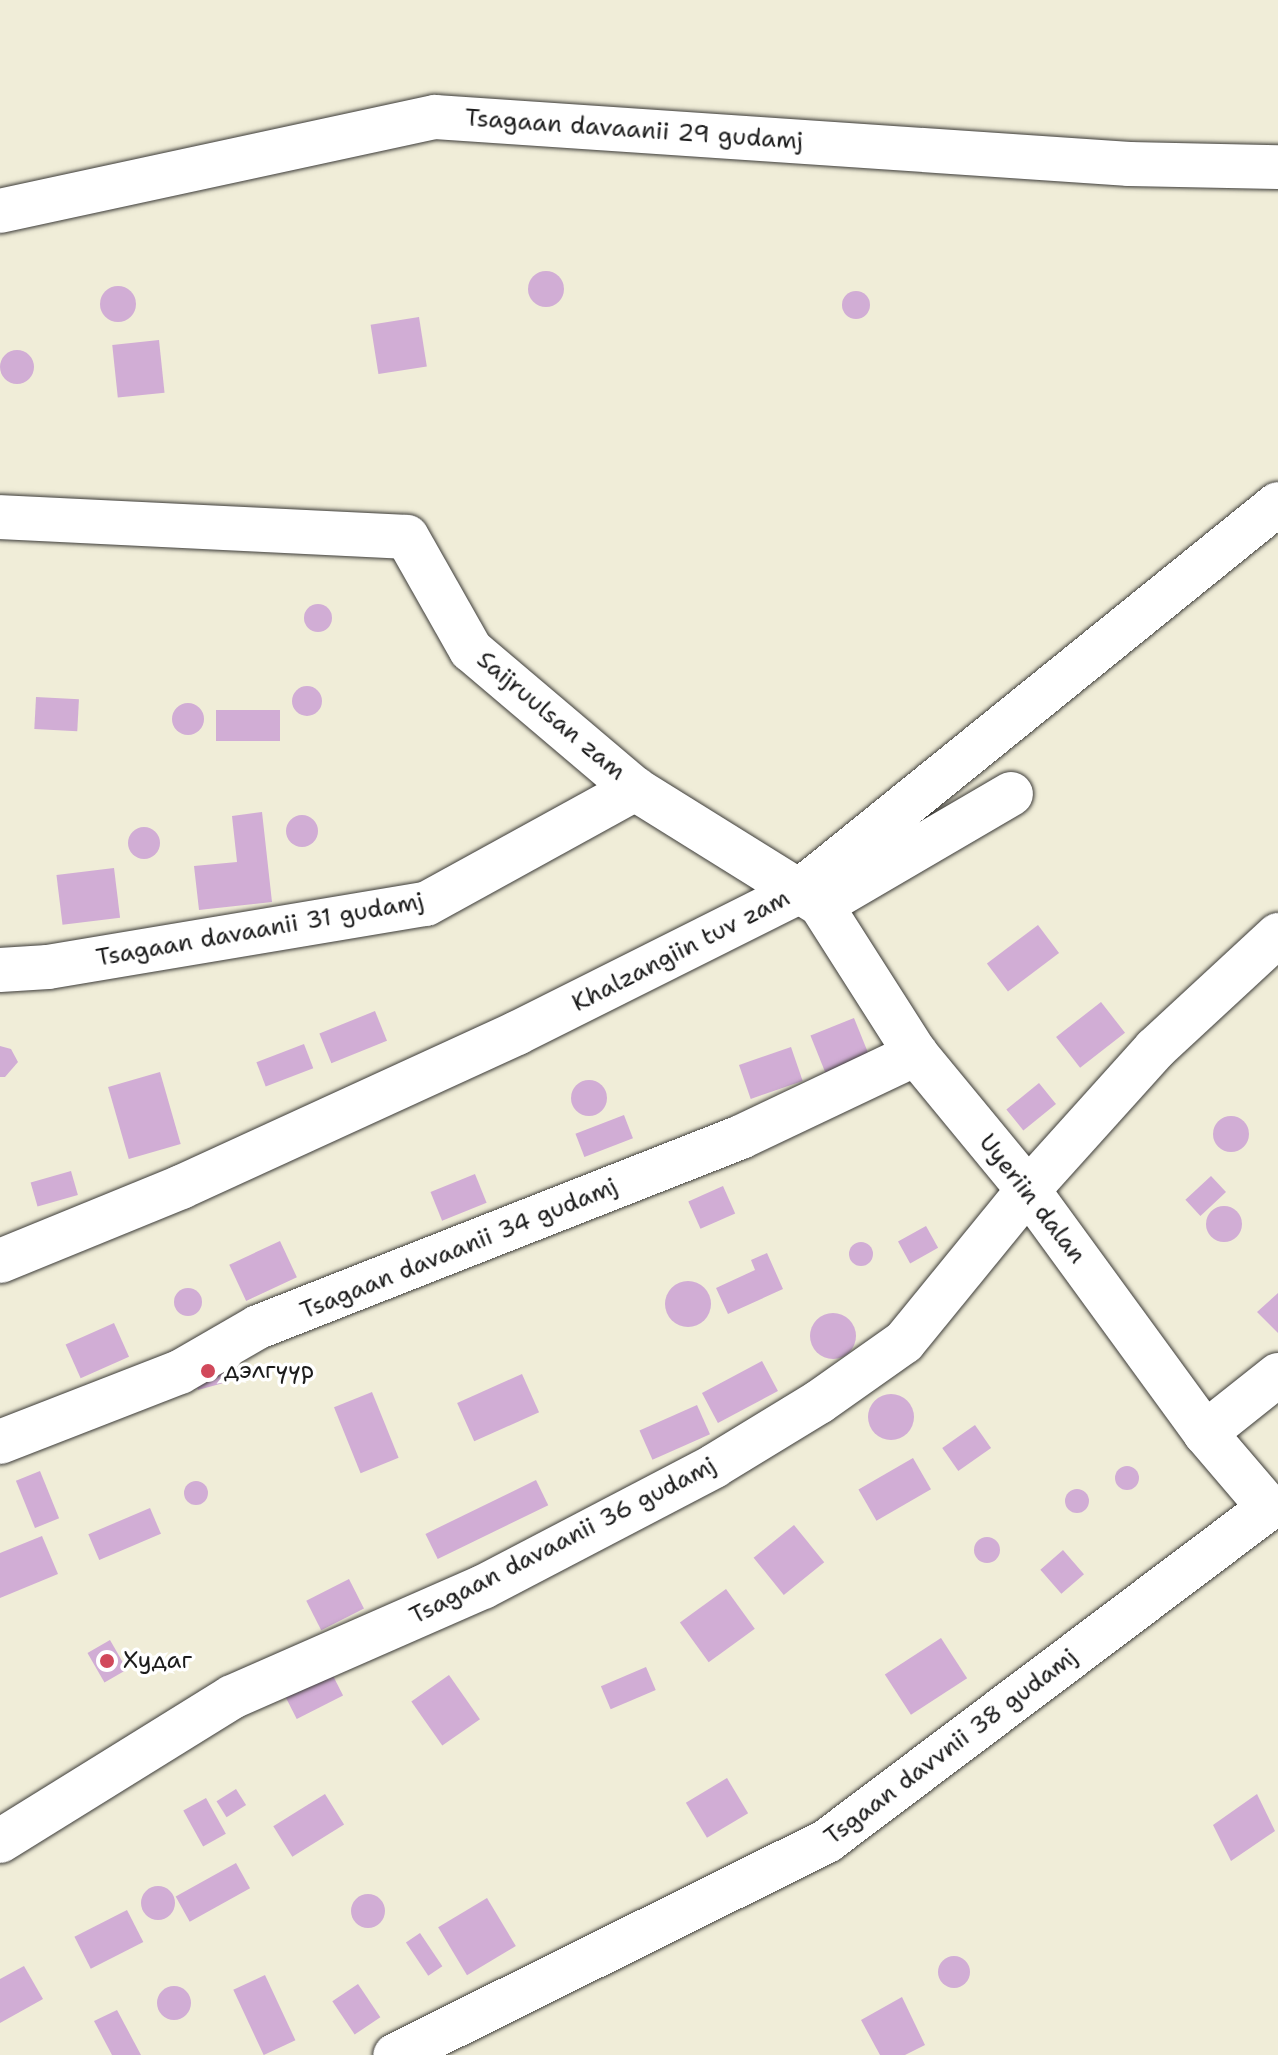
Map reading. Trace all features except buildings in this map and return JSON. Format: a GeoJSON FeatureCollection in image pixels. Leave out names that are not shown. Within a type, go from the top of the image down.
{"type":"FeatureCollection","features":[{"type":"Feature","properties":{"kind":"street","name":"Tsagaan davaanii 29 gudamj"},"geometry":{"type":"LineString","coordinates":[[0,211],[435,117],[1129,164],[1278,167]]}},
{"type":"Feature","properties":{"kind":"street","name":"Khalzangiin tuv zam"},"geometry":{"type":"LineString","coordinates":[[0,1261],[181,1187],[810,898],[1278,504]]}},
{"type":"Feature","properties":{"kind":"street","name":"Saijruulsan zam"},"geometry":{"type":"LineString","coordinates":[[0,517],[407,537],[471,650],[635,789],[810,898]]}},
{"type":"Feature","properties":{"kind":"street","name":"Tsagaan davaanii 31 gudamj"},"geometry":{"type":"LineString","coordinates":[[0,970],[48,967],[426,904],[635,789]]}},
{"type":"Feature","properties":{"kind":"street"},"geometry":{"type":"LineString","coordinates":[[810,898],[1011,794]]}},
{"type":"Feature","properties":{"kind":"street","name":"Uyeriin dalan"},"geometry":{"type":"LineString","coordinates":[[810,898],[916,1054],[1028,1190],[1205,1433],[1269,1508]]}},
{"type":"Feature","properties":{"kind":"street"},"geometry":{"type":"LineString","coordinates":[[1028,1190],[1155,1049],[1278,935]]}},
{"type":"Feature","properties":{"kind":"street","name":"Tsagaan davaanii 34 gudamj"},"geometry":{"type":"LineString","coordinates":[[0,1442],[180,1372],[258,1327],[741,1137],[916,1054]]}},
{"type":"Feature","properties":{"kind":"street","name":"Tsagaan davaanii 36 gudamj"},"geometry":{"type":"LineString","coordinates":[[0,1841],[232,1697],[483,1587],[714,1466],[819,1402],[904,1342],[1028,1190]]}},
{"type":"Feature","properties":{"kind":"street"},"geometry":{"type":"LineString","coordinates":[[1205,1433],[1278,1375]]}},
{"type":"Feature","properties":{"kind":"street","name":"Tsgaan davvnii 38 gudamj"},"geometry":{"type":"LineString","coordinates":[[395,2055],[827,1841],[1269,1508]]}},
{"type":"Feature","properties":{"kind":"place","name":"дэлгүүр"},"geometry":{"type":"Point","coordinates":[208,1371]}},
{"type":"Feature","properties":{"kind":"place","name":"Худаг"},"geometry":{"type":"Point","coordinates":[107,1661]}}]}
